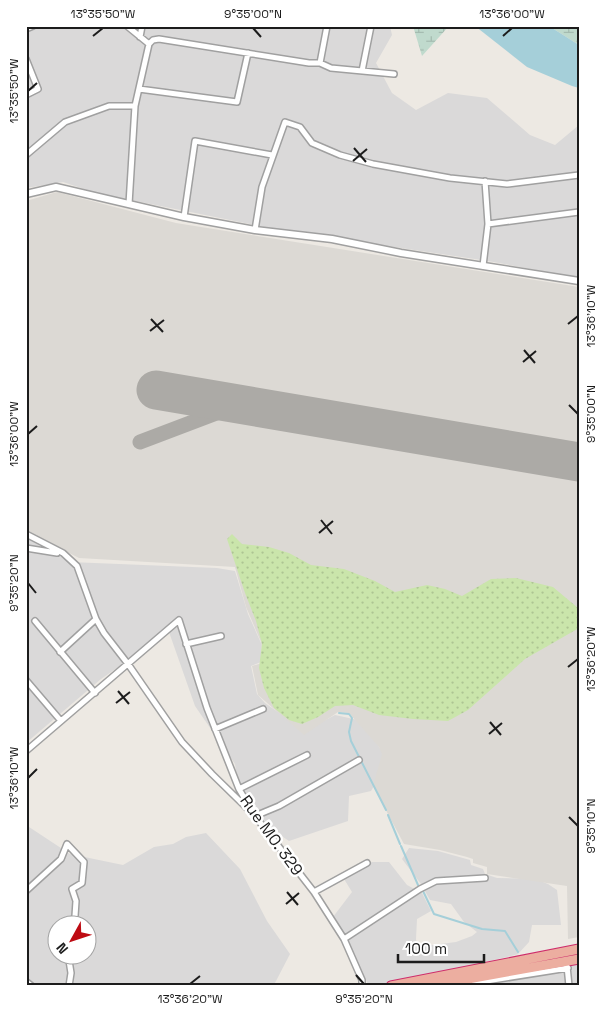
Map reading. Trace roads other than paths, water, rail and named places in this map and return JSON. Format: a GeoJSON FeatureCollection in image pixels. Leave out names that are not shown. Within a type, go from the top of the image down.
{"type":"FeatureCollection","features":[{"type":"Feature","properties":{"kind":"highway"},"geometry":{"type":"LineString","coordinates":[[391,986],[579,949]]}},
{"type":"Feature","properties":{"kind":"highway"},"geometry":{"type":"LineString","coordinates":[[429,986],[567,965],[579,959]]}},
{"type":"Feature","properties":{"kind":"street"},"geometry":{"type":"LineString","coordinates":[[26,29],[33,26]]}},
{"type":"Feature","properties":{"kind":"street"},"geometry":{"type":"LineString","coordinates":[[127,26],[149,44]]}},
{"type":"Feature","properties":{"kind":"street"},"geometry":{"type":"LineString","coordinates":[[140,37],[142,26]]}},
{"type":"Feature","properties":{"kind":"street"},"geometry":{"type":"LineString","coordinates":[[320,63],[327,26]]}},
{"type":"Feature","properties":{"kind":"street"},"geometry":{"type":"LineString","coordinates":[[362,71],[371,26]]}},
{"type":"Feature","properties":{"kind":"street"},"geometry":{"type":"LineString","coordinates":[[129,204],[136,106],[149,44],[153,40],[159,39],[248,54],[320,63],[331,68],[394,74]]}},
{"type":"Feature","properties":{"kind":"street"},"geometry":{"type":"LineString","coordinates":[[139,90],[237,102],[248,54]]}},
{"type":"Feature","properties":{"kind":"street"},"geometry":{"type":"LineString","coordinates":[[26,59],[38,89],[26,95]]}},
{"type":"Feature","properties":{"kind":"street"},"geometry":{"type":"LineString","coordinates":[[26,154],[65,122],[109,106],[136,106]]}},
{"type":"Feature","properties":{"kind":"street"},"geometry":{"type":"LineString","coordinates":[[255,230],[262,187],[285,122],[300,127],[312,143],[340,155],[372,164],[441,176],[507,184],[579,175]]}},
{"type":"Feature","properties":{"kind":"street"},"geometry":{"type":"LineString","coordinates":[[184,217],[195,141],[272,155]]}},
{"type":"Feature","properties":{"kind":"street"},"geometry":{"type":"LineString","coordinates":[[483,266],[488,224],[485,181]]}},
{"type":"Feature","properties":{"kind":"street"},"geometry":{"type":"LineString","coordinates":[[26,194],[56,187],[184,217],[255,230],[332,239],[402,253],[579,281]]}},
{"type":"Feature","properties":{"kind":"street"},"geometry":{"type":"LineString","coordinates":[[488,224],[579,212]]}},
{"type":"Feature","properties":{"kind":"street"},"geometry":{"type":"LineString","coordinates":[[26,534],[63,554],[77,566],[96,619],[104,633],[182,742],[255,816],[279,806],[358,760]]}},
{"type":"Feature","properties":{"kind":"street"},"geometry":{"type":"LineString","coordinates":[[26,548],[63,554]]}},
{"type":"Feature","properties":{"kind":"street"},"geometry":{"type":"LineString","coordinates":[[60,652],[96,619]]}},
{"type":"Feature","properties":{"kind":"street","name":"Rue MO. 329"},"geometry":{"type":"LineString","coordinates":[[128,664],[179,620],[215,729],[239,789],[255,816],[314,892],[344,939],[362,980],[362,986]]}},
{"type":"Feature","properties":{"kind":"street"},"geometry":{"type":"LineString","coordinates":[[35,621],[95,692]]}},
{"type":"Feature","properties":{"kind":"street"},"geometry":{"type":"LineString","coordinates":[[186,644],[221,636]]}},
{"type":"Feature","properties":{"kind":"street"},"geometry":{"type":"LineString","coordinates":[[26,751],[128,664]]}},
{"type":"Feature","properties":{"kind":"street"},"geometry":{"type":"LineString","coordinates":[[26,680],[61,721]]}},
{"type":"Feature","properties":{"kind":"street"},"geometry":{"type":"LineString","coordinates":[[215,729],[263,709]]}},
{"type":"Feature","properties":{"kind":"street"},"geometry":{"type":"LineString","coordinates":[[239,789],[307,755]]}},
{"type":"Feature","properties":{"kind":"street"},"geometry":{"type":"LineString","coordinates":[[26,891],[61,859],[66,844],[84,862],[82,882],[72,888],[76,901],[75,914]]}},
{"type":"Feature","properties":{"kind":"street"},"geometry":{"type":"LineString","coordinates":[[314,892],[367,863]]}},
{"type":"Feature","properties":{"kind":"street"},"geometry":{"type":"LineString","coordinates":[[344,939],[420,889],[436,881],[486,878]]}},
{"type":"Feature","properties":{"kind":"street"},"geometry":{"type":"LineString","coordinates":[[69,964],[69,986]]}},
{"type":"Feature","properties":{"kind":"street"},"geometry":{"type":"LineString","coordinates":[[474,983],[567,965],[569,986]]}},
{"type":"Feature","properties":{"kind":"street"},"geometry":{"type":"LineString","coordinates":[[26,982],[31,986]]}},
{"type":"Feature","properties":{"kind":"water"},"geometry":{"type":"Polygon","coordinates":[[[475,26],[549,26],[579,45],[579,88],[527,67],[475,26]]]}},
{"type":"Feature","properties":{"kind":"waterway"},"geometry":{"type":"LineString","coordinates":[[339,713],[349,714],[352,718],[349,732],[351,741],[386,810]]}},
{"type":"Feature","properties":{"kind":"waterway"},"geometry":{"type":"LineString","coordinates":[[388,815],[400,844]]}},
{"type":"Feature","properties":{"kind":"waterway"},"geometry":{"type":"LineString","coordinates":[[401,846],[418,885]]}},
{"type":"Feature","properties":{"kind":"waterway"},"geometry":{"type":"LineString","coordinates":[[423,891],[434,914],[482,929],[505,931],[518,952]]}}]}
